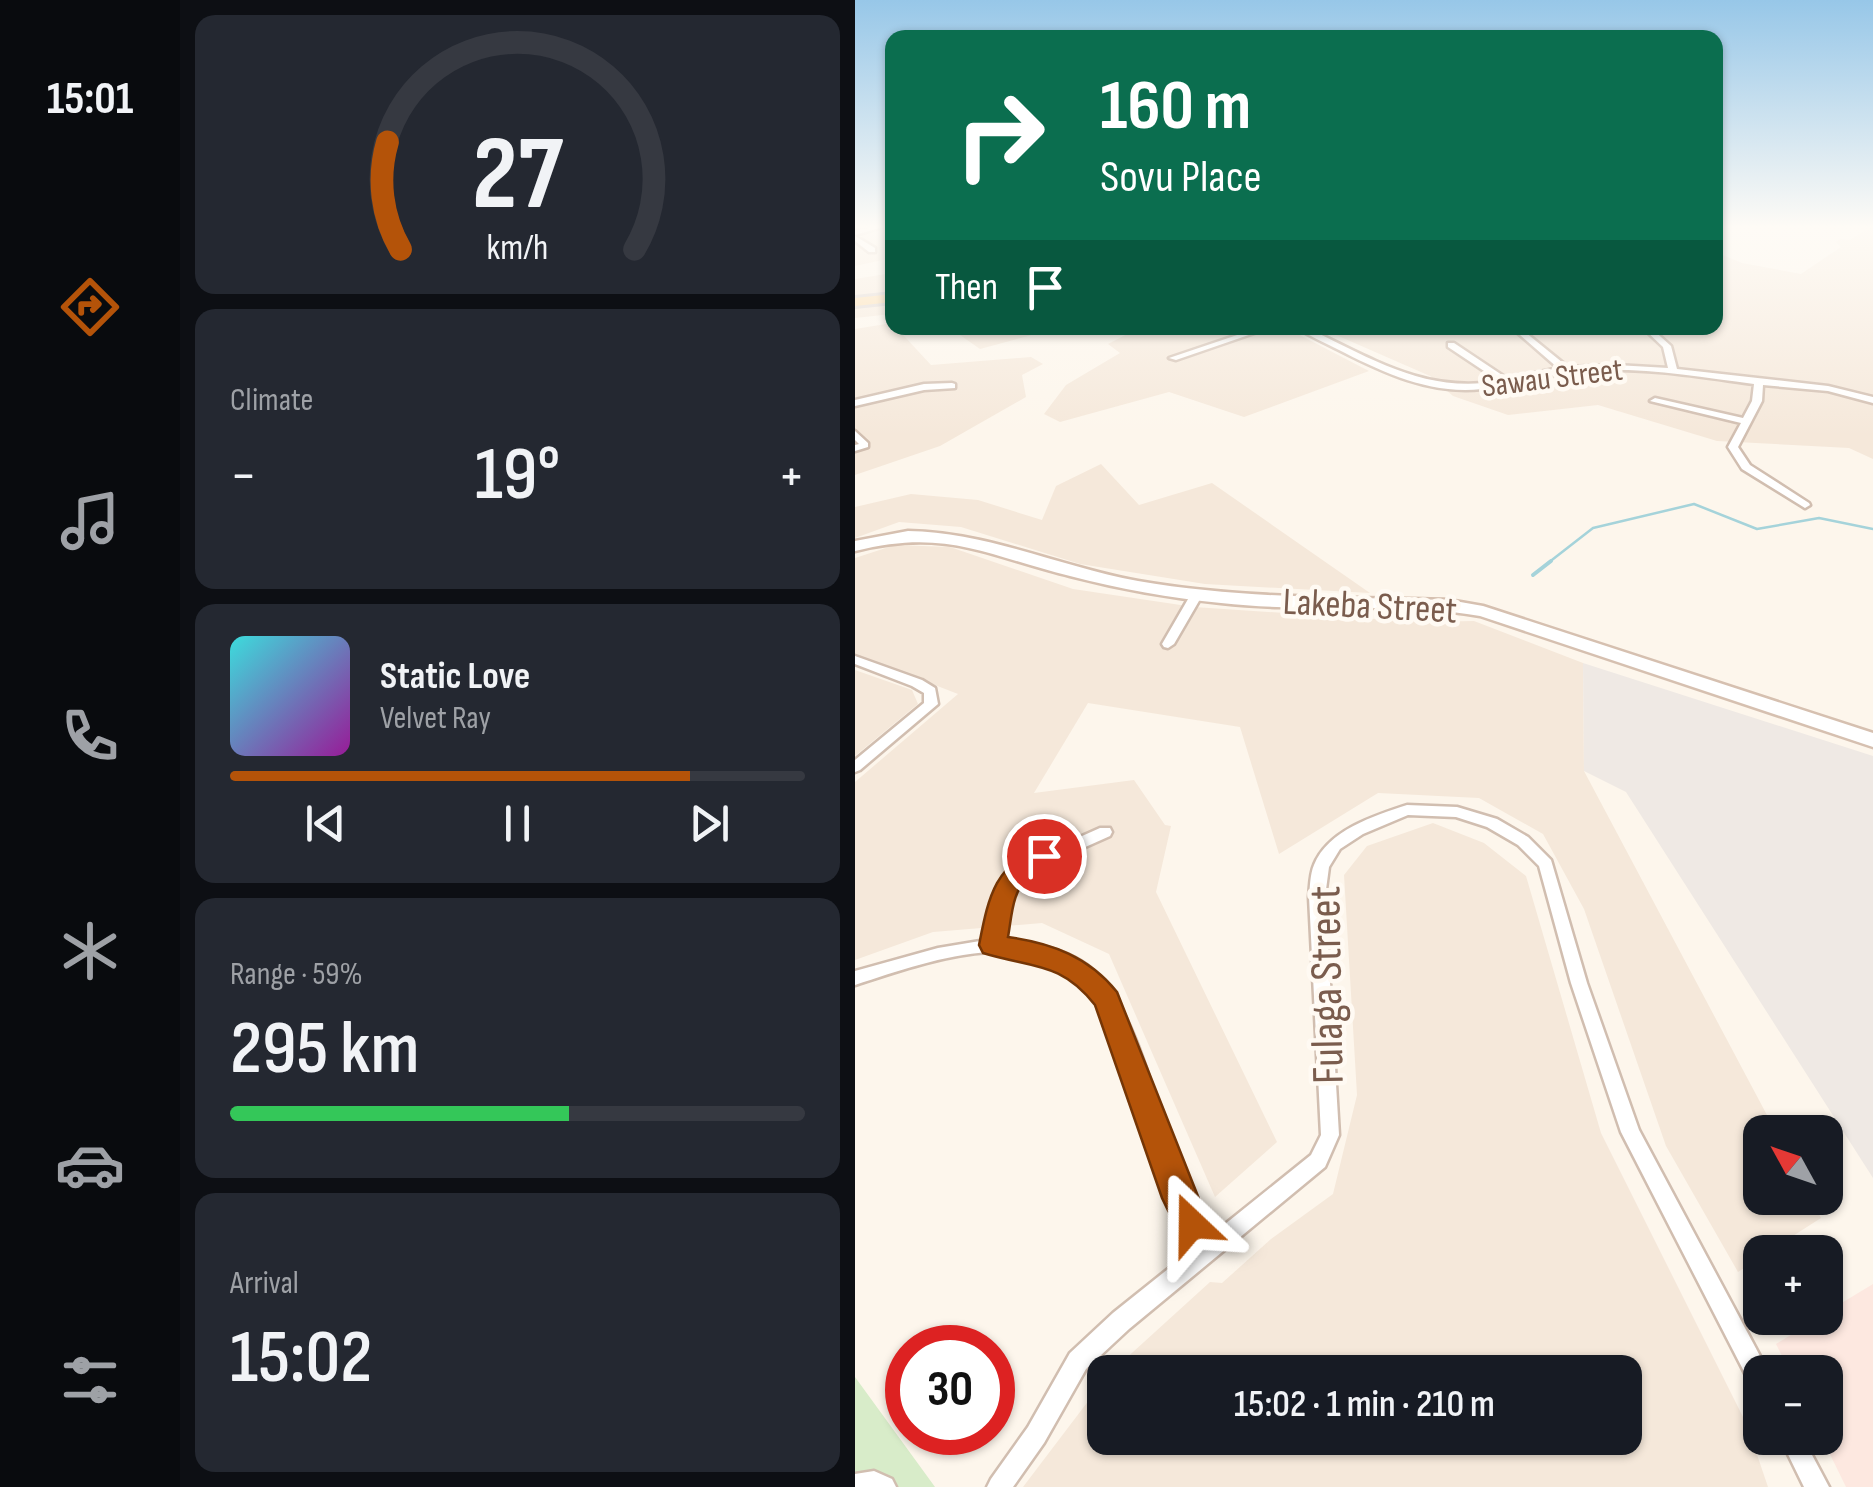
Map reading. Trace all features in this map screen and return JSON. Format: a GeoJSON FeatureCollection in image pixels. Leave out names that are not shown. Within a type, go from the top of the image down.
{"type":"FeatureCollection","features":[{"type":"Feature","properties":{"kind":"main road"},"geometry":{"type":"LineString","coordinates":[[855,302],[885,299]]}},
{"type":"Feature","properties":{"kind":"main road","name":"Lakeba Street"},"geometry":{"type":"LineString","coordinates":[[855,546],[915,533],[942,535],[1095,577],[1197,594],[1449,605],[1483,611],[1873,740]]}},
{"type":"Feature","properties":{"kind":"street"},"geometry":{"type":"LineString","coordinates":[[1173,358],[1244,335]]}},
{"type":"Feature","properties":{"kind":"street","name":"Sawau Street"},"geometry":{"type":"LineString","coordinates":[[1317,335],[1419,381],[1453,388],[1507,382],[1565,369],[1624,365],[1759,382],[1823,385],[1873,400]]}},
{"type":"Feature","properties":{"kind":"street"},"geometry":{"type":"LineString","coordinates":[[1524,335],[1565,369]]}},
{"type":"Feature","properties":{"kind":"street"},"geometry":{"type":"LineString","coordinates":[[1655,335],[1667,346],[1673,369]]}},
{"type":"Feature","properties":{"kind":"street"},"geometry":{"type":"LineString","coordinates":[[1451,345],[1507,382]]}},
{"type":"Feature","properties":{"kind":"street"},"geometry":{"type":"LineString","coordinates":[[1759,382],[1757,401],[1733,446],[1737,457],[1746,468],[1805,505]]}},
{"type":"Feature","properties":{"kind":"street"},"geometry":{"type":"LineString","coordinates":[[855,402],[924,386],[953,386]]}},
{"type":"Feature","properties":{"kind":"street"},"geometry":{"type":"LineString","coordinates":[[1655,402],[1745,421]]}},
{"type":"Feature","properties":{"kind":"street"},"geometry":{"type":"LineString","coordinates":[[855,434],[860,447]]}},
{"type":"Feature","properties":{"kind":"street"},"geometry":{"type":"LineString","coordinates":[[1168,644],[1197,594]]}},
{"type":"Feature","properties":{"kind":"street"},"geometry":{"type":"LineString","coordinates":[[855,660],[917,683],[930,692],[931,704],[855,767]]}},
{"type":"Feature","properties":{"kind":"street","name":"Fulaga Street"},"geometry":{"type":"LineString","coordinates":[[999,1487],[1036,1435],[1078,1362],[1121,1320],[1302,1177],[1318,1160],[1329,1135],[1317,897],[1321,866],[1335,844],[1385,818],[1428,808],[1491,823],[1523,841],[1546,864],[1579,983],[1630,1132],[1747,1355]]}},
{"type":"Feature","properties":{"kind":"street"},"geometry":{"type":"LineString","coordinates":[[993,945],[1003,891],[1019,870],[1105,832]]}},
{"type":"Feature","properties":{"kind":"street"},"geometry":{"type":"LineString","coordinates":[[855,978],[935,954],[993,945],[1030,951],[1067,964],[1089,977],[1107,1000],[1179,1198],[1205,1251]]}},
{"type":"Feature","properties":{"kind":"street"},"geometry":{"type":"LineString","coordinates":[[1800,1455],[1817,1487]]}},
{"type":"Feature","properties":{"kind":"street"},"geometry":{"type":"LineString","coordinates":[[855,1486],[874,1483],[884,1487]]}},
{"type":"Feature","properties":{"kind":"shaded area"},"geometry":{"type":"Polygon","coordinates":[[[855,297],[885,297],[885,315],[855,318],[855,297]]]}},
{"type":"Feature","properties":{"kind":"shaded area"},"geometry":{"type":"Polygon","coordinates":[[[1723,297],[1873,297],[1873,459],[1849,448],[1717,441],[1598,405],[1508,415],[1453,396],[1430,376],[1336,335],[1723,335],[1723,297]]]}},
{"type":"Feature","properties":{"kind":"shaded area"},"geometry":{"type":"Polygon","coordinates":[[[885,324],[885,335],[903,335],[931,365],[1031,357],[1043,364],[1022,375],[1026,397],[940,446],[855,475],[855,329],[885,324]]]}},
{"type":"Feature","properties":{"kind":"shaded area"},"geometry":{"type":"Polygon","coordinates":[[[960,335],[1031,335],[980,349],[960,335]]]}},
{"type":"Feature","properties":{"kind":"shaded area"},"geometry":{"type":"Polygon","coordinates":[[[1125,335],[1300,335],[1369,371],[1244,417],[1169,392],[1060,422],[1044,414],[1066,385],[1120,353],[1108,344],[1125,335]]]}},
{"type":"Feature","properties":{"kind":"shaded area"},"geometry":{"type":"Polygon","coordinates":[[[1101,464],[1139,505],[1212,483],[1370,593],[1205,584],[1080,564],[961,527],[899,522],[855,538],[855,507],[911,494],[978,500],[1042,520],[1056,486],[1101,464]]]}},
{"type":"Feature","properties":{"kind":"shaded area"},"geometry":{"type":"Polygon","coordinates":[[[895,545],[950,547],[1073,589],[1194,607],[1421,622],[1474,621],[1583,663],[1584,771],[1767,1115],[1743,1115],[1743,1215],[1821,1218],[1794,1235],[1743,1235],[1743,1269],[1738,1272],[1666,1146],[1584,909],[1543,834],[1479,798],[1378,793],[1279,854],[1240,727],[1088,703],[1034,793],[1134,780],[1165,825],[1171,826],[1156,892],[1277,1142],[1215,1197],[1109,954],[1042,923],[933,932],[855,960],[855,782],[958,694],[855,654],[855,558],[895,545]]]}},
{"type":"Feature","properties":{"kind":"shaded area"},"geometry":{"type":"Polygon","coordinates":[[[1583,663],[1873,756],[1873,1178],[1843,1131],[1843,1115],[1833,1115],[1626,792],[1584,771],[1583,663]]]}},
{"type":"Feature","properties":{"kind":"shaded area"},"geometry":{"type":"Polygon","coordinates":[[[855,670],[912,690],[918,704],[855,756],[855,670]]]}},
{"type":"Feature","properties":{"kind":"shaded area"},"geometry":{"type":"Polygon","coordinates":[[[1433,823],[1484,843],[1526,876],[1601,1133],[1743,1417],[1743,1455],[1757,1455],[1768,1487],[1023,1487],[1087,1403],[1087,1455],[1642,1455],[1642,1355],[1130,1355],[1210,1282],[1222,1283],[1271,1239],[1333,1194],[1357,1095],[1344,875],[1367,846],[1433,823]]]}},
{"type":"Feature","properties":{"kind":"shaded area"},"geometry":{"type":"Polygon","coordinates":[[[1873,1284],[1873,1487],[1846,1487],[1830,1455],[1843,1455],[1843,1355],[1782,1355],[1776,1344],[1791,1335],[1843,1335],[1843,1302],[1873,1284]]]}},
{"type":"Feature","properties":{"kind":"green space"},"geometry":{"type":"Polygon","coordinates":[[[855,1377],[885,1418],[885,1455],[912,1455],[935,1487],[897,1487],[879,1476],[855,1484],[855,1377]]]}},
{"type":"Feature","properties":{"kind":"waterway"},"geometry":{"type":"LineString","coordinates":[[1548,563],[1593,528],[1694,504],[1757,529],[1819,518],[1873,529]]}},
{"type":"Feature","properties":{"kind":"waterway"},"geometry":{"type":"LineString","coordinates":[[1533,575],[1551,561]]}},
{"type":"Feature","properties":{"kind":"route"},"geometry":{"type":"LineString","coordinates":[[1044,856],[1019,870],[1003,891],[993,945],[1030,951],[1067,964],[1089,977],[1107,1000],[1192,1224]]}}]}
